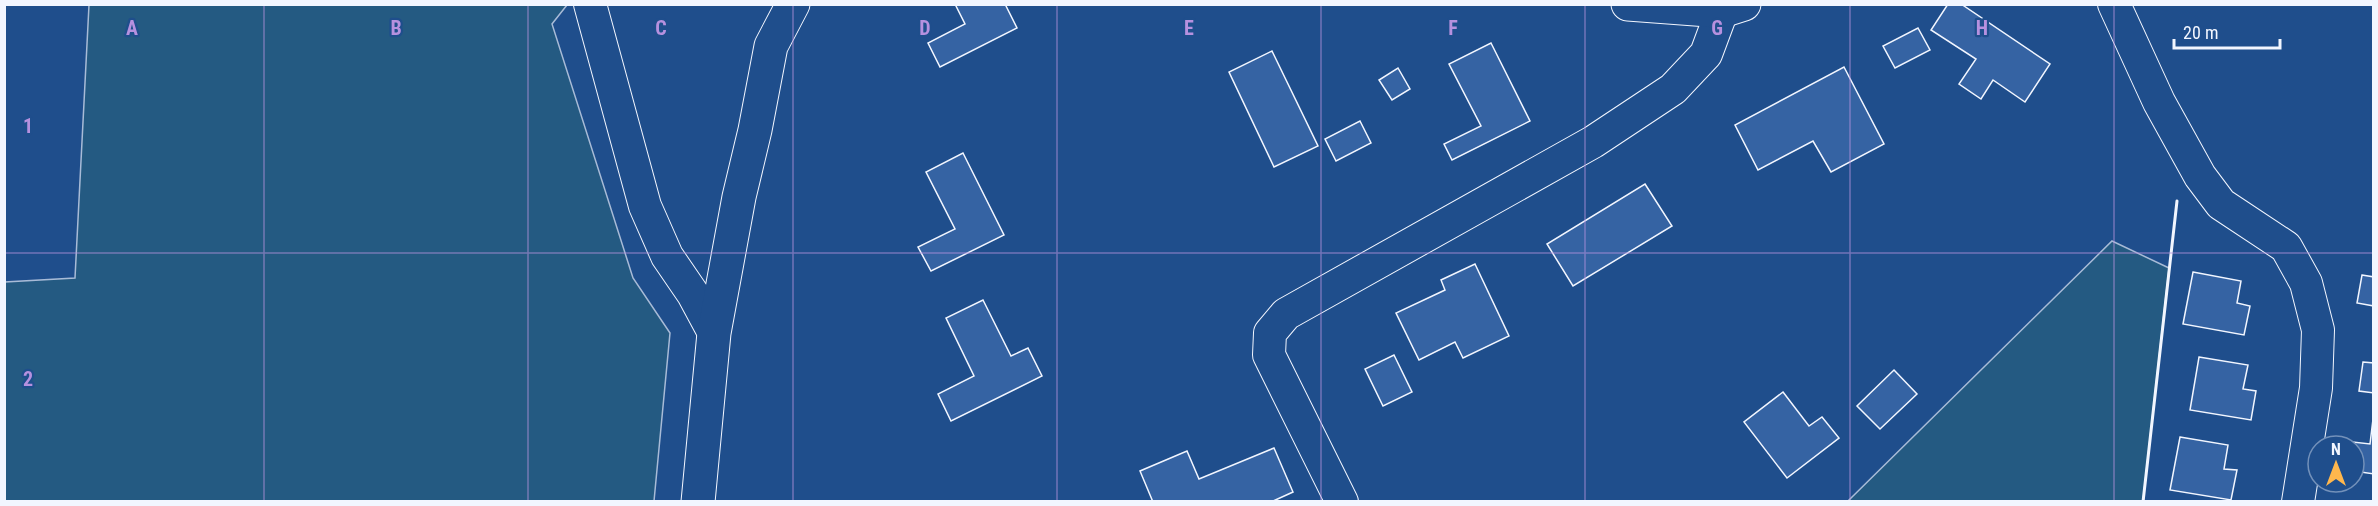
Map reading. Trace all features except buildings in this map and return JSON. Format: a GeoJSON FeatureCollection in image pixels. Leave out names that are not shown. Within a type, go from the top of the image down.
{"type":"FeatureCollection","features":[{"type":"Feature","properties":{"kind":"street"},"geometry":{"type":"LineString","coordinates":[[590,4],[645,206],[667,256],[693,294],[714,333]]}},
{"type":"Feature","properties":{"kind":"street"},"geometry":{"type":"LineString","coordinates":[[698,501],[714,333],[739,197],[771,46],[793,4]]}},
{"type":"Feature","properties":{"kind":"street"},"geometry":{"type":"LineString","coordinates":[[1342,501],[1269,355],[1270,333],[1286,314],[1593,142],[1673,89],[1706,54],[1733,8],[1628,4]]}},
{"type":"Feature","properties":{"kind":"street"},"geometry":{"type":"LineString","coordinates":[[2114,4],[2159,102],[2199,176],[2221,204],[2286,247],[2306,283],[2318,330],[2316,388],[2298,501]]}},
{"type":"Feature","properties":{"kind":"shaded area"},"geometry":{"type":"Polygon","coordinates":[[[89,5],[567,5],[552,24],[633,278],[670,333],[654,501],[5,501],[5,282],[75,278],[89,5]]]}},
{"type":"Feature","properties":{"kind":"shaded area"},"geometry":{"type":"Polygon","coordinates":[[[2112,241],[2169,268],[2143,501],[1848,501],[2112,241]]]}},
{"type":"Feature","properties":{"kind":"wall"},"geometry":{"type":"LineString","coordinates":[[2143,502],[2177,201]]}}]}
